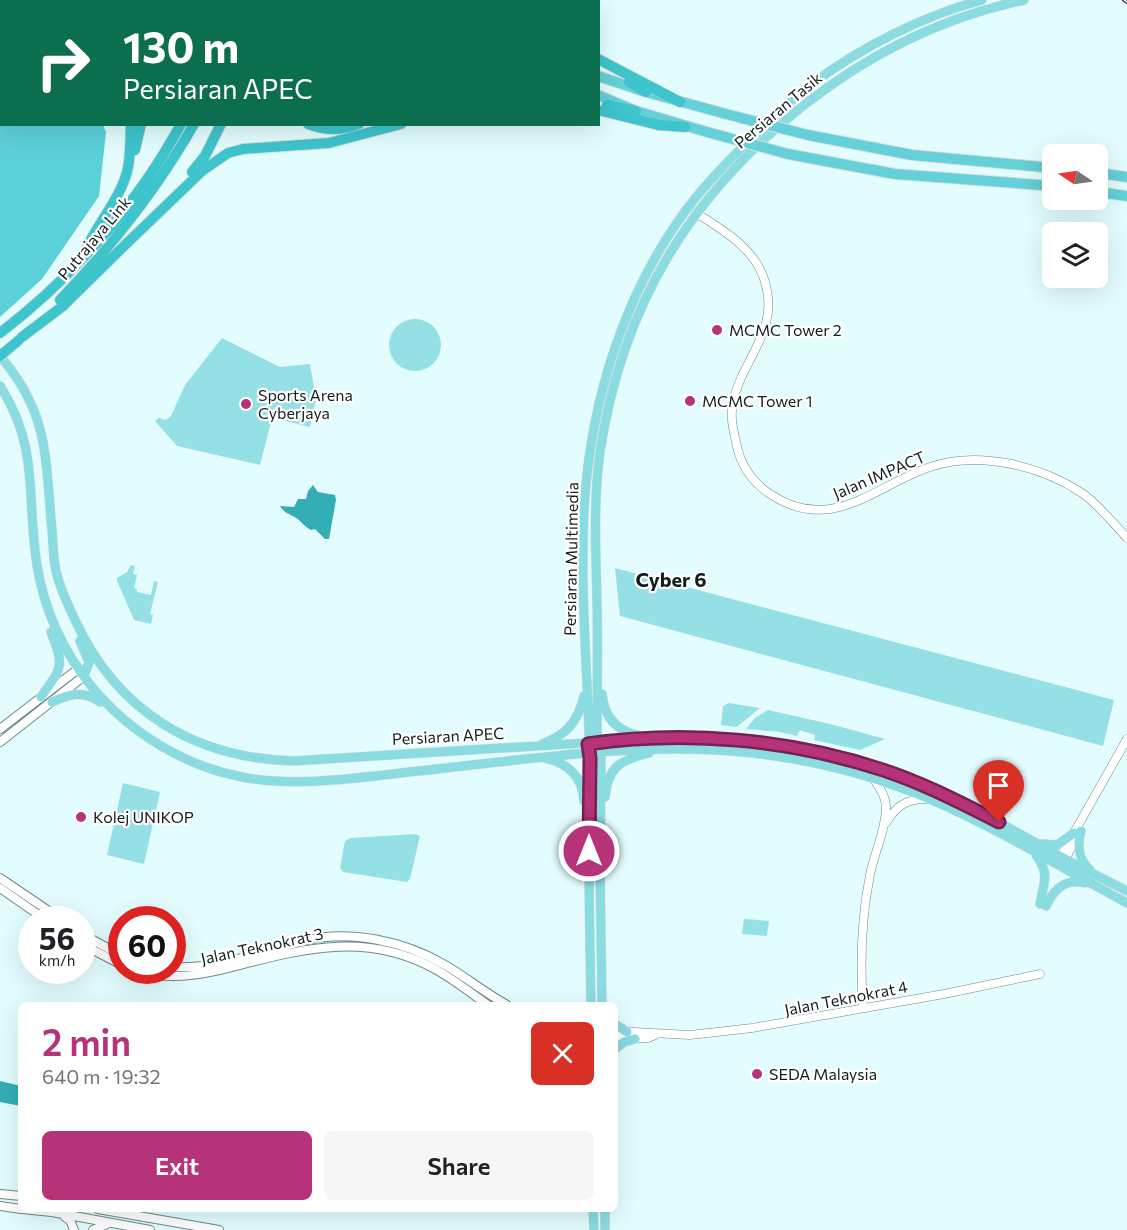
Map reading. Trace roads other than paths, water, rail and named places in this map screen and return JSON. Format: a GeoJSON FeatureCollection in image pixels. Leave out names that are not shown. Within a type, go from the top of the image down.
{"type":"FeatureCollection","features":[{"type":"Feature","properties":{"kind":"highway"},"geometry":{"type":"LineString","coordinates":[[600,60],[680,102]]}},
{"type":"Feature","properties":{"kind":"highway"},"geometry":{"type":"LineString","coordinates":[[600,69],[646,92]]}},
{"type":"Feature","properties":{"kind":"highway"},"geometry":{"type":"LineString","coordinates":[[600,77],[680,102],[808,135],[912,155],[1042,167]]}},
{"type":"Feature","properties":{"kind":"highway"},"geometry":{"type":"LineString","coordinates":[[600,96],[636,111],[685,127],[788,154],[895,174],[1042,185]]}},
{"type":"Feature","properties":{"kind":"highway"},"geometry":{"type":"LineString","coordinates":[[600,104],[636,111]]}},
{"type":"Feature","properties":{"kind":"highway"},"geometry":{"type":"LineString","coordinates":[[600,110],[658,125],[685,127]]}},
{"type":"Feature","properties":{"kind":"highway"},"geometry":{"type":"LineString","coordinates":[[81,260],[92,234],[124,181],[129,161],[130,126]]}},
{"type":"Feature","properties":{"kind":"highway"},"geometry":{"type":"LineString","coordinates":[[92,234],[125,188],[140,126]]}},
{"type":"Feature","properties":{"kind":"highway","name":"Putrajaya Link"},"geometry":{"type":"LineString","coordinates":[[3,331],[81,260],[147,179],[181,126]]}},
{"type":"Feature","properties":{"kind":"highway","name":"Putrajaya Link"},"geometry":{"type":"LineString","coordinates":[[0,356],[21,339],[62,297],[122,230],[164,175],[193,126]]}},
{"type":"Feature","properties":{"kind":"highway"},"geometry":{"type":"LineString","coordinates":[[124,246],[201,162],[214,142],[220,126]]}},
{"type":"Feature","properties":{"kind":"highway"},"geometry":{"type":"LineString","coordinates":[[315,126],[326,129],[351,126]]}},
{"type":"Feature","properties":{"kind":"highway"},"geometry":{"type":"LineString","coordinates":[[21,339],[63,306],[210,164],[228,153],[243,149],[329,143],[393,126]]}},
{"type":"Feature","properties":{"kind":"highway"},"geometry":{"type":"LineString","coordinates":[[1108,174],[1127,177]]}},
{"type":"Feature","properties":{"kind":"highway"},"geometry":{"type":"LineString","coordinates":[[1108,193],[1127,196]]}},
{"type":"Feature","properties":{"kind":"main road","name":"Persiaran Tasik"},"geometry":{"type":"LineString","coordinates":[[626,333],[641,286],[660,250],[696,196],[730,159],[789,102],[841,64],[901,31],[924,20],[982,0]]}},
{"type":"Feature","properties":{"kind":"main road","name":"Persiaran Tasik"},"geometry":{"type":"LineString","coordinates":[[626,333],[696,213],[745,156],[793,114],[848,72],[896,44],[981,10],[1024,0]]}},
{"type":"Feature","properties":{"kind":"main road","name":"Persiaran Multimedia"},"geometry":{"type":"LineString","coordinates":[[598,617],[595,537],[597,482],[604,427],[626,333]]}},
{"type":"Feature","properties":{"kind":"main road","name":"Persiaran Multimedia"},"geometry":{"type":"LineString","coordinates":[[586,683],[584,542],[587,473],[593,429],[605,379],[626,333]]}},
{"type":"Feature","properties":{"kind":"main road","name":"Persiaran APEC"},"geometry":{"type":"LineString","coordinates":[[0,356],[28,394],[42,433],[47,460],[53,553],[62,592],[81,633],[102,666],[138,705],[159,721],[198,742],[226,752],[264,759],[310,760],[378,754],[533,753]]}},
{"type":"Feature","properties":{"kind":"main road","name":"Persiaran APEC"},"geometry":{"type":"LineString","coordinates":[[0,386],[17,415],[25,440],[39,579],[53,625],[63,644],[119,716],[146,737],[184,758],[225,773],[254,779],[288,781],[338,779],[665,738],[770,744],[882,769],[958,801],[1031,840],[1096,886],[1127,903]]}},
{"type":"Feature","properties":{"kind":"main road"},"geometry":{"type":"LineString","coordinates":[[39,579],[44,612],[60,655],[61,664],[41,697]]}},
{"type":"Feature","properties":{"kind":"main road"},"geometry":{"type":"LineString","coordinates":[[0,742],[52,702],[84,671],[88,657],[69,621],[62,592]]}},
{"type":"Feature","properties":{"kind":"main road"},"geometry":{"type":"LineString","coordinates":[[598,617],[603,705],[609,716],[616,726],[628,733],[665,738]]}},
{"type":"Feature","properties":{"kind":"main road"},"geometry":{"type":"LineString","coordinates":[[590,1002],[589,851],[598,617]]}},
{"type":"Feature","properties":{"kind":"main road"},"geometry":{"type":"LineString","coordinates":[[0,729],[41,697],[84,671],[99,672],[113,688],[138,705]]}},
{"type":"Feature","properties":{"kind":"main road"},"geometry":{"type":"LineString","coordinates":[[586,683],[594,747],[600,870],[602,1002]]}},
{"type":"Feature","properties":{"kind":"main road"},"geometry":{"type":"LineString","coordinates":[[533,753],[570,728],[580,709],[586,683]]}},
{"type":"Feature","properties":{"kind":"main road"},"geometry":{"type":"LineString","coordinates":[[52,702],[68,695],[83,694],[91,696],[119,716]]}},
{"type":"Feature","properties":{"kind":"main road","name":"Persiaran APEC"},"geometry":{"type":"LineString","coordinates":[[594,747],[731,752],[768,756],[873,778],[931,799],[1034,852],[1095,874],[1127,891]]}},
{"type":"Feature","properties":{"kind":"main road"},"geometry":{"type":"LineString","coordinates":[[600,870],[606,790],[611,772],[624,761],[666,749]]}},
{"type":"Feature","properties":{"kind":"main road"},"geometry":{"type":"LineString","coordinates":[[533,753],[563,764],[578,777],[583,792],[589,851]]}},
{"type":"Feature","properties":{"kind":"main road"},"geometry":{"type":"LineString","coordinates":[[1031,840],[1046,845],[1057,845],[1077,832],[1083,864],[1095,874]]}},
{"type":"Feature","properties":{"kind":"main road"},"geometry":{"type":"LineString","coordinates":[[1034,852],[1045,871],[1043,905],[1063,884],[1076,881],[1096,886]]}},
{"type":"Feature","properties":{"kind":"main road"},"geometry":{"type":"LineString","coordinates":[[0,878],[41,906]]}},
{"type":"Feature","properties":{"kind":"main road"},"geometry":{"type":"LineString","coordinates":[[0,888],[26,906]]}},
{"type":"Feature","properties":{"kind":"main road","name":"Jalan Teknokrat 3"},"geometry":{"type":"LineString","coordinates":[[186,967],[219,963],[320,938],[370,939],[431,957],[502,1002]]}},
{"type":"Feature","properties":{"kind":"main road","name":"Jalan Teknokrat 3"},"geometry":{"type":"LineString","coordinates":[[186,975],[198,975],[308,949],[356,946],[395,952],[422,962],[484,1002]]}},
{"type":"Feature","properties":{"kind":"main road"},"geometry":{"type":"LineString","coordinates":[[618,1026],[631,1035],[618,1047]]}},
{"type":"Feature","properties":{"kind":"main road"},"geometry":{"type":"LineString","coordinates":[[0,1194],[18,1196]]}},
{"type":"Feature","properties":{"kind":"main road"},"geometry":{"type":"LineString","coordinates":[[0,1206],[18,1208]]}},
{"type":"Feature","properties":{"kind":"main road"},"geometry":{"type":"LineString","coordinates":[[52,1212],[150,1230]]}},
{"type":"Feature","properties":{"kind":"main road"},"geometry":{"type":"LineString","coordinates":[[52,1212],[69,1218],[74,1230]]}},
{"type":"Feature","properties":{"kind":"main road"},"geometry":{"type":"LineString","coordinates":[[115,1212],[219,1230]]}},
{"type":"Feature","properties":{"kind":"main road"},"geometry":{"type":"LineString","coordinates":[[593,1212],[594,1230]]}},
{"type":"Feature","properties":{"kind":"main road"},"geometry":{"type":"LineString","coordinates":[[605,1212],[605,1230]]}},
{"type":"Feature","properties":{"kind":"main road"},"geometry":{"type":"LineString","coordinates":[[93,1230],[110,1223]]}},
{"type":"Feature","properties":{"kind":"street","name":"Jalan IMPACT"},"geometry":{"type":"LineString","coordinates":[[696,213],[743,246],[765,282],[768,303],[766,323],[760,343],[736,391],[732,423],[741,461],[755,481],[768,492],[794,505],[834,510],[861,501],[929,467],[960,461],[994,461],[1035,469],[1064,483],[1093,502],[1127,538]]}},
{"type":"Feature","properties":{"kind":"street"},"geometry":{"type":"LineString","coordinates":[[1061,862],[1127,739]]}},
{"type":"Feature","properties":{"kind":"street"},"geometry":{"type":"LineString","coordinates":[[863,1008],[861,966],[864,909],[886,803],[882,790],[873,778]]}},
{"type":"Feature","properties":{"kind":"street"},"geometry":{"type":"LineString","coordinates":[[882,829],[900,805],[912,800],[931,799]]}},
{"type":"Feature","properties":{"kind":"street","name":"Jalan Teknokrat 4"},"geometry":{"type":"LineString","coordinates":[[618,1032],[631,1035],[690,1035],[742,1030],[802,1021],[1040,974]]}},
{"type":"Feature","properties":{"kind":"street","name":"Jalan Teknokrat 4"},"geometry":{"type":"LineString","coordinates":[[618,1038],[631,1035]]}},
{"type":"Feature","properties":{"kind":"place","name":"MCMC Tower 2"},"geometry":{"type":"Point","coordinates":[717,330]}},
{"type":"Feature","properties":{"kind":"place","name":"MCMC Tower 1"},"geometry":{"type":"Point","coordinates":[690,401]}},
{"type":"Feature","properties":{"kind":"place","name":"Sports Arena Cyberjaya"},"geometry":{"type":"Point","coordinates":[246,404]}},
{"type":"Feature","properties":{"kind":"place","name":"Kolej UNIKOP"},"geometry":{"type":"Point","coordinates":[81,817]}},
{"type":"Feature","properties":{"kind":"place","name":"SEDA Malaysia"},"geometry":{"type":"Point","coordinates":[757,1074]}},
{"type":"Feature","properties":{"kind":"district","name":"Cyber 6"},"geometry":{"type":"Point","coordinates":[671,580]}}]}
